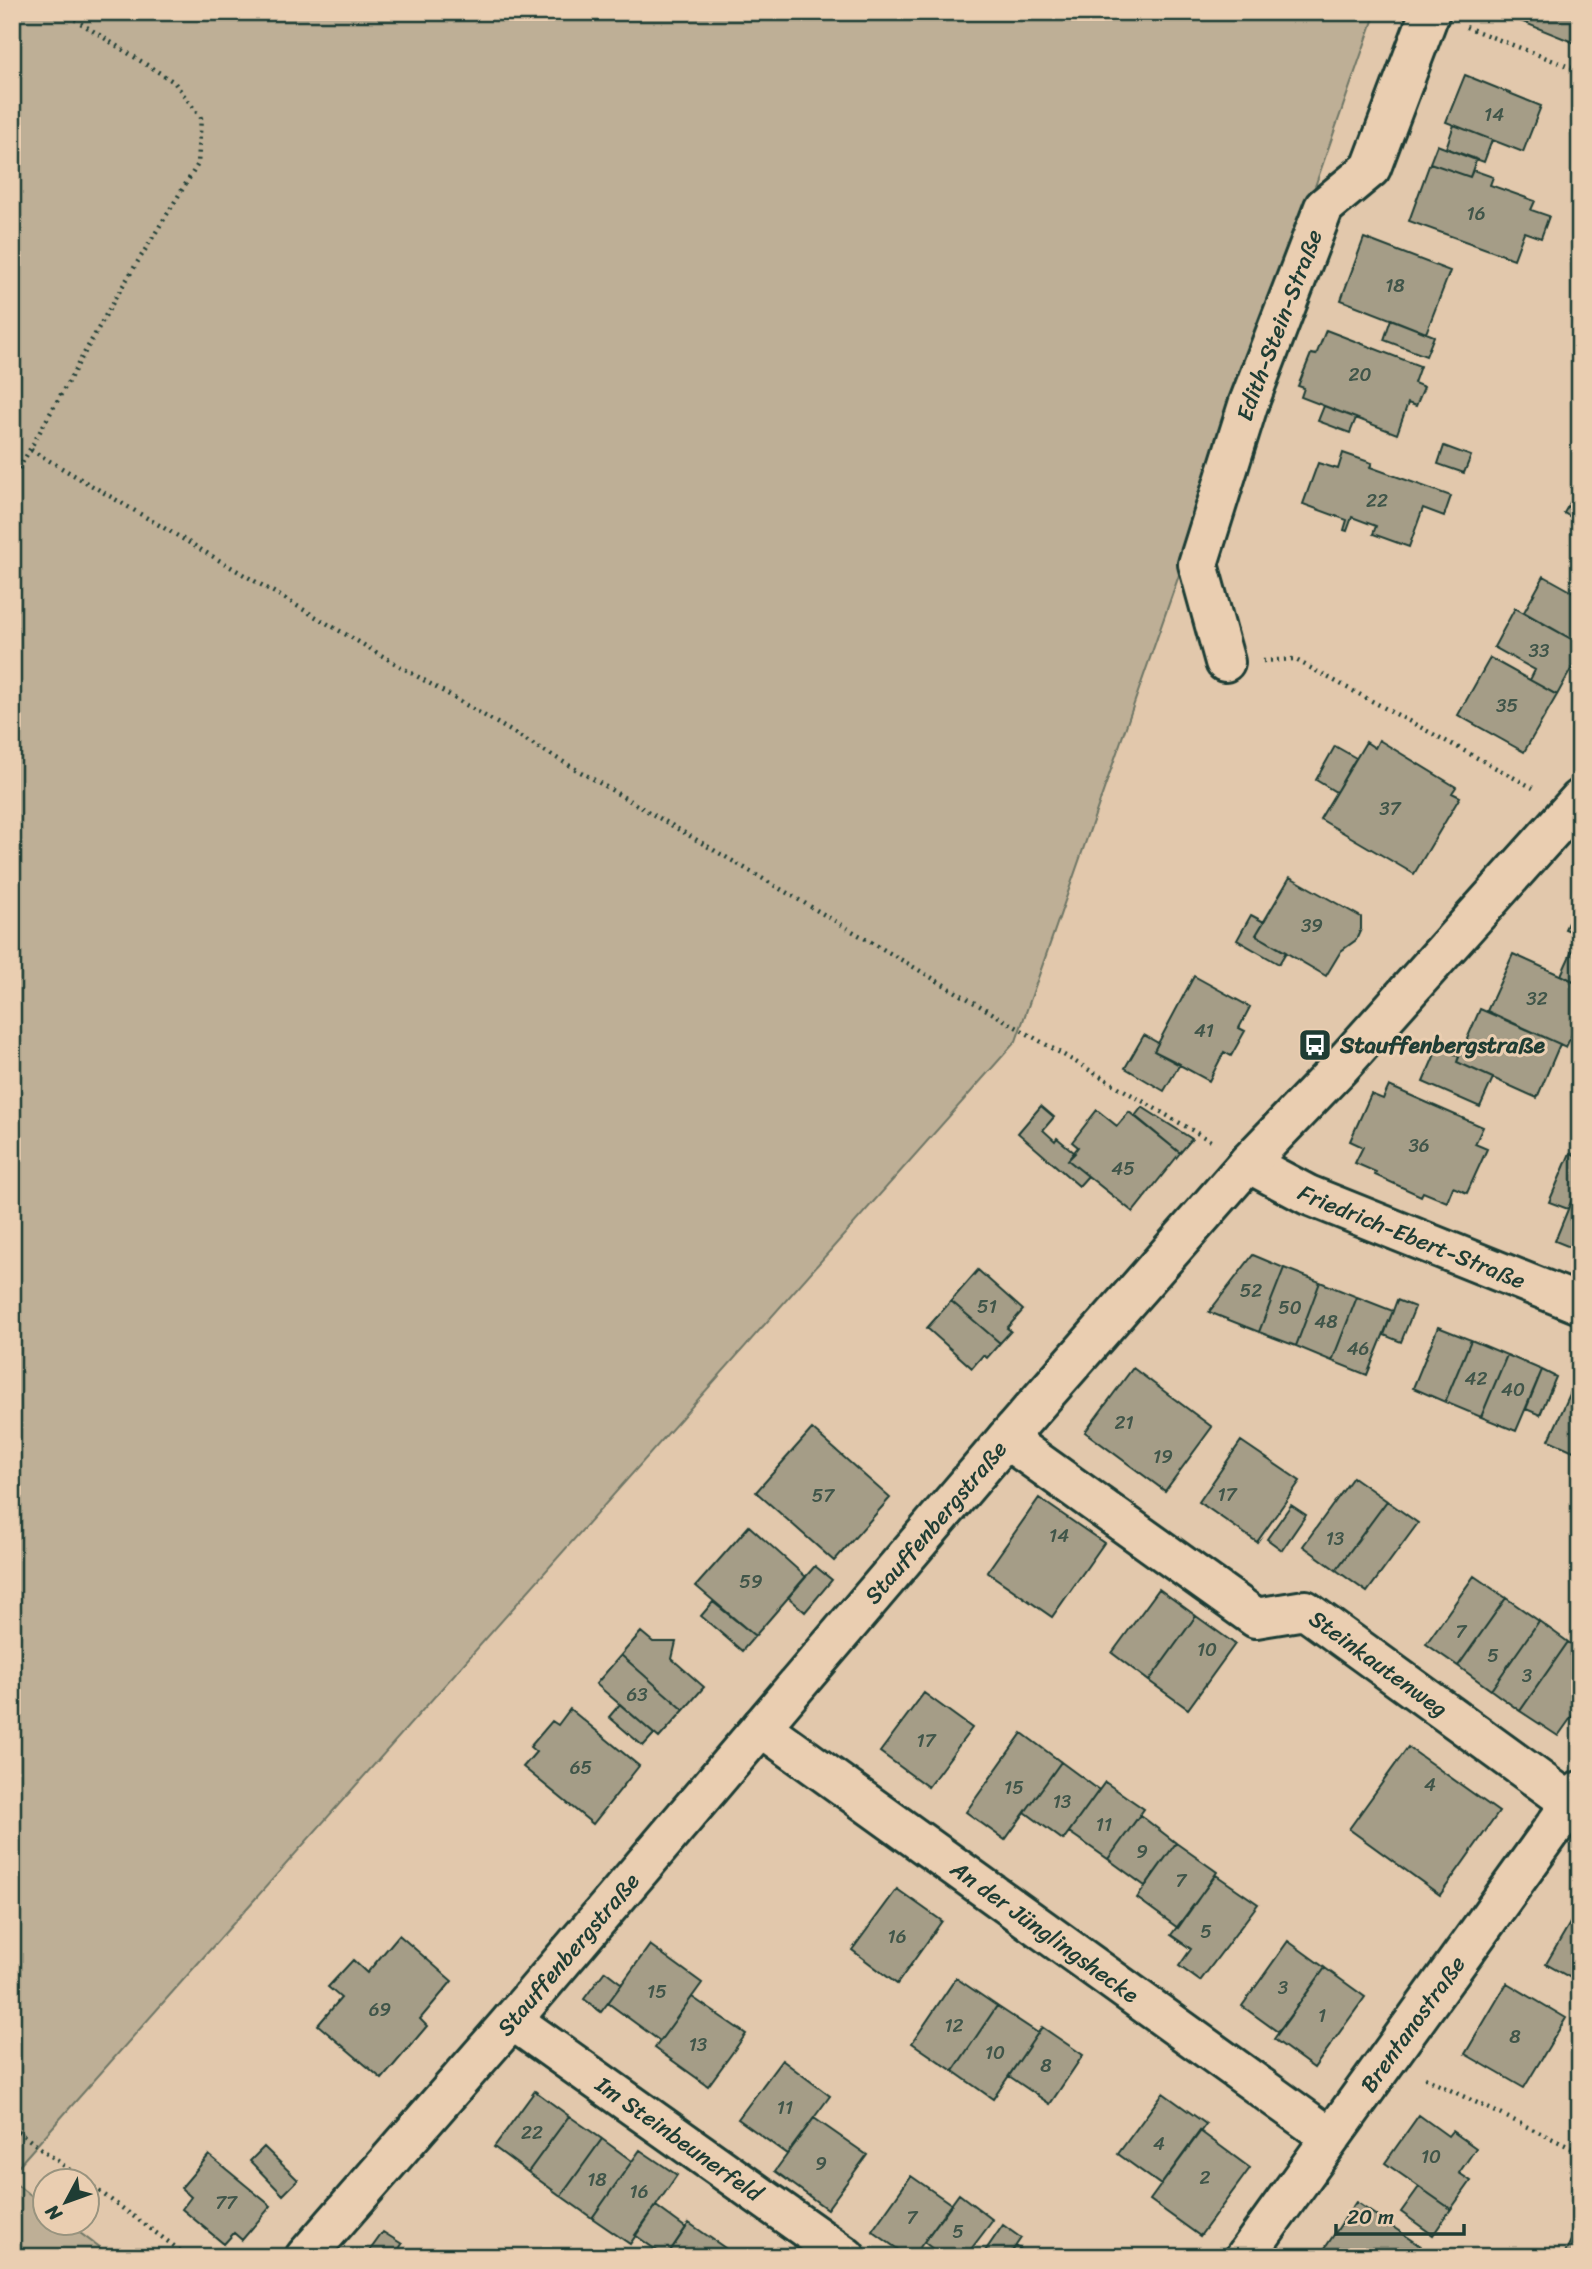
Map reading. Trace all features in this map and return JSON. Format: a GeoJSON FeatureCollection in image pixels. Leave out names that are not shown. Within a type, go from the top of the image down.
{"type":"FeatureCollection","features":[{"type":"Feature","properties":{"kind":"street","name":"Edith-Stein-Straße"},"geometry":{"type":"LineString","coordinates":[[1225,662],[1198,564],[1244,418],[1324,207],[1371,168],[1430,13]]}},
{"type":"Feature","properties":{"kind":"street","name":"Stauffenbergstraße"},"geometry":{"type":"LineString","coordinates":[[305,2257],[512,2020],[1006,1439],[1248,1163],[1341,1066],[1575,804]]}},
{"type":"Feature","properties":{"kind":"street","name":"Friedrich-Ebert-Straße"},"geometry":{"type":"LineString","coordinates":[[1248,1163],[1308,1195],[1580,1304]]}},
{"type":"Feature","properties":{"kind":"street","name":"Steinkautenweg"},"geometry":{"type":"LineString","coordinates":[[1006,1439],[1256,1618],[1305,1610],[1575,1797]]}},
{"type":"Feature","properties":{"kind":"street","name":"An der Jünglingshecke"},"geometry":{"type":"LineString","coordinates":[[761,1727],[1330,2137]]}},
{"type":"Feature","properties":{"kind":"street","name":"Brentanostraße"},"geometry":{"type":"LineString","coordinates":[[1245,2257],[1575,1797]]}},
{"type":"Feature","properties":{"kind":"street","name":"Im Steinbeunerfeld"},"geometry":{"type":"LineString","coordinates":[[512,2020],[846,2257]]}},
{"type":"Feature","properties":{"kind":"path"},"geometry":{"type":"LineString","coordinates":[[12,481],[116,297],[198,164],[201,118],[174,82],[63,12]]}},
{"type":"Feature","properties":{"kind":"path"},"geometry":{"type":"LineString","coordinates":[[1430,13],[1580,71]]}},
{"type":"Feature","properties":{"kind":"path"},"geometry":{"type":"LineString","coordinates":[[30,450],[1248,1163]]}},
{"type":"Feature","properties":{"kind":"path"},"geometry":{"type":"LineString","coordinates":[[1225,662],[1294,659],[1575,804]]}},
{"type":"Feature","properties":{"kind":"path"},"geometry":{"type":"LineString","coordinates":[[1388,2058],[1580,2152]]}},
{"type":"Feature","properties":{"kind":"path"},"geometry":{"type":"LineString","coordinates":[[12,2127],[68,2168]]}},
{"type":"Feature","properties":{"kind":"path"},"geometry":{"type":"LineString","coordinates":[[102,2193],[189,2257]]}},
{"type":"Feature","properties":{"kind":"shaded area"},"geometry":{"type":"Polygon","coordinates":[[[12,12],[1376,12],[1016,1041],[12,2173],[12,12]]]}},
{"type":"Feature","properties":{"kind":"shaded area"},"geometry":{"type":"Polygon","coordinates":[[[12,2181],[32,2197],[32,2238],[87,2238],[112,2257],[12,2257],[12,2181]]]}},
{"type":"Feature","properties":{"kind":"building"},"geometry":{"type":"Polygon","coordinates":[[[1498,12],[1580,12],[1580,45],[1498,12]]]}},
{"type":"Feature","properties":{"kind":"building"},"geometry":{"type":"Polygon","coordinates":[[[1465,75],[1541,106],[1523,152],[1446,122],[1465,75]]]}},
{"type":"Feature","properties":{"kind":"building"},"geometry":{"type":"Polygon","coordinates":[[[1454,125],[1492,140],[1484,162],[1446,148],[1454,125]]]}},
{"type":"Feature","properties":{"kind":"building"},"geometry":{"type":"Polygon","coordinates":[[[1437,145],[1476,160],[1470,177],[1430,163],[1437,145]]]}},
{"type":"Feature","properties":{"kind":"building"},"geometry":{"type":"Polygon","coordinates":[[[1430,163],[1470,177],[1473,170],[1493,177],[1490,185],[1535,201],[1531,210],[1549,216],[1541,238],[1524,232],[1514,259],[1409,221],[1430,163]]]}},
{"type":"Feature","properties":{"kind":"building"},"geometry":{"type":"Polygon","coordinates":[[[1364,238],[1450,271],[1426,333],[1341,300],[1364,238]]]}},
{"type":"Feature","properties":{"kind":"building"},"geometry":{"type":"Polygon","coordinates":[[[1391,319],[1434,336],[1426,356],[1384,340],[1391,319]]]}},
{"type":"Feature","properties":{"kind":"building"},"geometry":{"type":"Polygon","coordinates":[[[1326,330],[1420,366],[1414,383],[1424,387],[1416,406],[1408,403],[1397,434],[1301,397],[1304,388],[1298,386],[1311,354],[1316,355],[1326,330]]]}},
{"type":"Feature","properties":{"kind":"building"},"geometry":{"type":"Polygon","coordinates":[[[1324,406],[1356,418],[1350,433],[1318,421],[1324,406]]]}},
{"type":"Feature","properties":{"kind":"building"},"geometry":{"type":"Polygon","coordinates":[[[1444,446],[1471,456],[1464,473],[1438,464],[1444,446]]]}},
{"type":"Feature","properties":{"kind":"building"},"geometry":{"type":"Polygon","coordinates":[[[1343,453],[1372,463],[1370,467],[1451,496],[1444,516],[1423,508],[1409,547],[1373,534],[1376,526],[1352,517],[1347,531],[1344,530],[1347,520],[1303,504],[1318,463],[1338,469],[1343,453]]]}},
{"type":"Feature","properties":{"kind":"building"},"geometry":{"type":"Polygon","coordinates":[[[1580,485],[1580,522],[1564,513],[1580,485]]]}},
{"type":"Feature","properties":{"kind":"building"},"geometry":{"type":"Polygon","coordinates":[[[1544,576],[1580,596],[1580,644],[1524,612],[1544,576]]]}},
{"type":"Feature","properties":{"kind":"building"},"geometry":{"type":"Polygon","coordinates":[[[1515,608],[1580,644],[1580,653],[1557,695],[1530,680],[1535,670],[1494,647],[1515,608]]]}},
{"type":"Feature","properties":{"kind":"building"},"geometry":{"type":"Polygon","coordinates":[[[1490,658],[1557,695],[1524,752],[1458,715],[1490,658]]]}},
{"type":"Feature","properties":{"kind":"building"},"geometry":{"type":"Polygon","coordinates":[[[1379,740],[1456,787],[1452,793],[1460,797],[1414,874],[1320,819],[1366,742],[1375,748],[1379,740]]]}},
{"type":"Feature","properties":{"kind":"building"},"geometry":{"type":"Polygon","coordinates":[[[1335,746],[1356,758],[1336,792],[1316,780],[1335,746]]]}},
{"type":"Feature","properties":{"kind":"building"},"geometry":{"type":"Polygon","coordinates":[[[1290,877],[1361,917],[1361,929],[1356,940],[1341,951],[1326,976],[1256,935],[1290,877]]]}},
{"type":"Feature","properties":{"kind":"building"},"geometry":{"type":"Polygon","coordinates":[[[1580,897],[1580,935],[1565,929],[1580,897]]]}},
{"type":"Feature","properties":{"kind":"building"},"geometry":{"type":"Polygon","coordinates":[[[1251,915],[1264,922],[1256,935],[1286,952],[1279,964],[1237,940],[1251,915]]]}},
{"type":"Feature","properties":{"kind":"building"},"geometry":{"type":"Polygon","coordinates":[[[1572,951],[1580,954],[1580,984],[1561,975],[1572,951]]]}},
{"type":"Feature","properties":{"kind":"building"},"geometry":{"type":"Polygon","coordinates":[[[1513,954],[1580,984],[1580,1018],[1566,1047],[1487,1011],[1513,954]]]}},
{"type":"Feature","properties":{"kind":"building"},"geometry":{"type":"Polygon","coordinates":[[[1194,976],[1250,1007],[1239,1028],[1245,1031],[1231,1056],[1224,1052],[1209,1081],[1154,1051],[1194,976]]]}},
{"type":"Feature","properties":{"kind":"building"},"geometry":{"type":"Polygon","coordinates":[[[1480,1009],[1560,1044],[1537,1098],[1457,1062],[1480,1009]]]}},
{"type":"Feature","properties":{"kind":"building"},"geometry":{"type":"Polygon","coordinates":[[[1144,1035],[1158,1043],[1154,1051],[1180,1064],[1164,1091],[1125,1068],[1144,1035]]]}},
{"type":"Feature","properties":{"kind":"building"},"geometry":{"type":"Polygon","coordinates":[[[1438,1047],[1459,1056],[1457,1062],[1493,1078],[1480,1107],[1423,1082],[1438,1047]]]}},
{"type":"Feature","properties":{"kind":"building"},"geometry":{"type":"Polygon","coordinates":[[[1389,1086],[1483,1127],[1475,1144],[1487,1149],[1467,1193],[1453,1187],[1447,1202],[1423,1192],[1421,1196],[1355,1163],[1363,1147],[1350,1141],[1371,1094],[1383,1099],[1389,1086]]]}},
{"type":"Feature","properties":{"kind":"building"},"geometry":{"type":"Polygon","coordinates":[[[1041,1106],[1054,1117],[1043,1130],[1075,1153],[1068,1160],[1088,1176],[1079,1186],[1018,1133],[1041,1106]]]}},
{"type":"Feature","properties":{"kind":"building"},"geometry":{"type":"Polygon","coordinates":[[[1142,1107],[1192,1139],[1180,1153],[1135,1116],[1142,1107]]]}},
{"type":"Feature","properties":{"kind":"building"},"geometry":{"type":"Polygon","coordinates":[[[1097,1110],[1117,1126],[1129,1112],[1180,1153],[1133,1212],[1068,1160],[1078,1147],[1072,1142],[1097,1110]]]}},
{"type":"Feature","properties":{"kind":"building"},"geometry":{"type":"Polygon","coordinates":[[[1570,1153],[1580,1157],[1580,1180],[1568,1209],[1549,1202],[1570,1153]]]}},
{"type":"Feature","properties":{"kind":"building"},"geometry":{"type":"Polygon","coordinates":[[[1580,1180],[1580,1251],[1555,1241],[1580,1180]]]}},
{"type":"Feature","properties":{"kind":"building"},"geometry":{"type":"Polygon","coordinates":[[[1253,1255],[1284,1268],[1259,1332],[1209,1312],[1253,1255]]]}},
{"type":"Feature","properties":{"kind":"building"},"geometry":{"type":"Polygon","coordinates":[[[1284,1268],[1320,1282],[1296,1346],[1259,1332],[1284,1268]]]}},
{"type":"Feature","properties":{"kind":"building"},"geometry":{"type":"Polygon","coordinates":[[[978,1270],[1023,1310],[1007,1328],[1011,1331],[1000,1343],[951,1301],[978,1270]]]}},
{"type":"Feature","properties":{"kind":"building"},"geometry":{"type":"Polygon","coordinates":[[[1320,1282],[1357,1297],[1332,1361],[1296,1346],[1320,1282]]]}},
{"type":"Feature","properties":{"kind":"building"},"geometry":{"type":"Polygon","coordinates":[[[1357,1297],[1393,1311],[1367,1375],[1332,1361],[1357,1297]]]}},
{"type":"Feature","properties":{"kind":"building"},"geometry":{"type":"Polygon","coordinates":[[[1397,1300],[1415,1307],[1401,1342],[1384,1335],[1397,1300]]]}},
{"type":"Feature","properties":{"kind":"building"},"geometry":{"type":"Polygon","coordinates":[[[951,1301],[1000,1343],[987,1358],[983,1355],[972,1368],[927,1328],[951,1301]]]}},
{"type":"Feature","properties":{"kind":"building"},"geometry":{"type":"Polygon","coordinates":[[[1438,1327],[1471,1340],[1445,1402],[1413,1388],[1438,1327]]]}},
{"type":"Feature","properties":{"kind":"building"},"geometry":{"type":"Polygon","coordinates":[[[1471,1340],[1507,1355],[1481,1417],[1445,1402],[1471,1340]]]}},
{"type":"Feature","properties":{"kind":"building"},"geometry":{"type":"Polygon","coordinates":[[[1507,1355],[1542,1370],[1516,1431],[1481,1417],[1507,1355]]]}},
{"type":"Feature","properties":{"kind":"building"},"geometry":{"type":"Polygon","coordinates":[[[1133,1368],[1212,1427],[1165,1491],[1085,1432],[1133,1368]]]}},
{"type":"Feature","properties":{"kind":"building"},"geometry":{"type":"Polygon","coordinates":[[[1542,1370],[1556,1377],[1540,1415],[1526,1409],[1542,1370]]]}},
{"type":"Feature","properties":{"kind":"building"},"geometry":{"type":"Polygon","coordinates":[[[1580,1372],[1580,1454],[1549,1440],[1580,1372]]]}},
{"type":"Feature","properties":{"kind":"building"},"geometry":{"type":"Polygon","coordinates":[[[812,1429],[890,1498],[834,1561],[756,1492],[812,1429]]]}},
{"type":"Feature","properties":{"kind":"building"},"geometry":{"type":"Polygon","coordinates":[[[1241,1441],[1300,1481],[1257,1542],[1199,1502],[1241,1441]]]}},
{"type":"Feature","properties":{"kind":"building"},"geometry":{"type":"Polygon","coordinates":[[[1353,1477],[1387,1501],[1336,1570],[1303,1546],[1353,1477]]]}},
{"type":"Feature","properties":{"kind":"building"},"geometry":{"type":"Polygon","coordinates":[[[1039,1498],[1104,1543],[1052,1617],[987,1572],[1039,1498]]]}},
{"type":"Feature","properties":{"kind":"building"},"geometry":{"type":"Polygon","coordinates":[[[1387,1501],[1418,1523],[1367,1592],[1336,1570],[1387,1501]]]}},
{"type":"Feature","properties":{"kind":"building"},"geometry":{"type":"Polygon","coordinates":[[[1291,1505],[1306,1515],[1282,1550],[1267,1539],[1291,1505]]]}},
{"type":"Feature","properties":{"kind":"building"},"geometry":{"type":"Polygon","coordinates":[[[749,1526],[806,1577],[755,1636],[696,1586],[749,1526]]]}},
{"type":"Feature","properties":{"kind":"building"},"geometry":{"type":"Polygon","coordinates":[[[815,1566],[832,1580],[805,1612],[788,1597],[815,1566]]]}},
{"type":"Feature","properties":{"kind":"building"},"geometry":{"type":"Polygon","coordinates":[[[1474,1576],[1506,1598],[1458,1666],[1426,1644],[1474,1576]]]}},
{"type":"Feature","properties":{"kind":"building"},"geometry":{"type":"Polygon","coordinates":[[[1159,1589],[1196,1616],[1149,1681],[1112,1653],[1159,1589]]]}},
{"type":"Feature","properties":{"kind":"building"},"geometry":{"type":"Polygon","coordinates":[[[1506,1598],[1539,1621],[1491,1690],[1458,1666],[1506,1598]]]}},
{"type":"Feature","properties":{"kind":"building"},"geometry":{"type":"Polygon","coordinates":[[[713,1602],[755,1636],[742,1651],[701,1616],[713,1602]]]}},
{"type":"Feature","properties":{"kind":"building"},"geometry":{"type":"Polygon","coordinates":[[[1196,1616],[1235,1644],[1188,1709],[1149,1681],[1196,1616]]]}},
{"type":"Feature","properties":{"kind":"building"},"geometry":{"type":"Polygon","coordinates":[[[1539,1621],[1568,1642],[1520,1711],[1491,1690],[1539,1621]]]}},
{"type":"Feature","properties":{"kind":"building"},"geometry":{"type":"Polygon","coordinates":[[[641,1632],[653,1642],[676,1642],[672,1659],[704,1687],[684,1710],[621,1655],[641,1632]]]}},
{"type":"Feature","properties":{"kind":"building"},"geometry":{"type":"Polygon","coordinates":[[[1568,1642],[1580,1650],[1580,1705],[1558,1736],[1520,1711],[1568,1642]]]}},
{"type":"Feature","properties":{"kind":"building"},"geometry":{"type":"Polygon","coordinates":[[[621,1655],[684,1710],[659,1738],[596,1684],[621,1655]]]}},
{"type":"Feature","properties":{"kind":"building"},"geometry":{"type":"Polygon","coordinates":[[[924,1693],[972,1728],[928,1787],[880,1752],[924,1693]]]}},
{"type":"Feature","properties":{"kind":"building"},"geometry":{"type":"Polygon","coordinates":[[[620,1704],[654,1734],[643,1746],[609,1717],[620,1704]]]}},
{"type":"Feature","properties":{"kind":"building"},"geometry":{"type":"Polygon","coordinates":[[[570,1709],[639,1766],[593,1824],[523,1767],[536,1752],[530,1747],[552,1721],[558,1725],[570,1709]]]}},
{"type":"Feature","properties":{"kind":"building"},"geometry":{"type":"Polygon","coordinates":[[[1022,1733],[1061,1762],[1005,1840],[966,1812],[1022,1733]]]}},
{"type":"Feature","properties":{"kind":"building"},"geometry":{"type":"Polygon","coordinates":[[[1408,1747],[1499,1812],[1440,1895],[1349,1829],[1408,1747]]]}},
{"type":"Feature","properties":{"kind":"building"},"geometry":{"type":"Polygon","coordinates":[[[1061,1762],[1099,1790],[1063,1840],[1025,1812],[1061,1762]]]}},
{"type":"Feature","properties":{"kind":"building"},"geometry":{"type":"Polygon","coordinates":[[[1105,1782],[1144,1809],[1108,1859],[1069,1832],[1105,1782]]]}},
{"type":"Feature","properties":{"kind":"building"},"geometry":{"type":"Polygon","coordinates":[[[1140,1815],[1176,1843],[1145,1886],[1108,1859],[1140,1815]]]}},
{"type":"Feature","properties":{"kind":"building"},"geometry":{"type":"Polygon","coordinates":[[[1176,1843],[1217,1872],[1178,1928],[1137,1898],[1176,1843]]]}},
{"type":"Feature","properties":{"kind":"building"},"geometry":{"type":"Polygon","coordinates":[[[1216,1875],[1258,1904],[1200,1981],[1179,1966],[1191,1949],[1171,1935],[1216,1875]]]}},
{"type":"Feature","properties":{"kind":"building"},"geometry":{"type":"Polygon","coordinates":[[[897,1889],[942,1921],[897,1984],[852,1950],[897,1889]]]}},
{"type":"Feature","properties":{"kind":"building"},"geometry":{"type":"Polygon","coordinates":[[[1580,1906],[1580,1983],[1546,1964],[1580,1906]]]}},
{"type":"Feature","properties":{"kind":"building"},"geometry":{"type":"Polygon","coordinates":[[[399,1935],[452,1981],[420,2019],[427,2026],[382,2079],[318,2025],[341,1998],[328,1987],[353,1960],[367,1973],[399,1935]]]}},
{"type":"Feature","properties":{"kind":"building"},"geometry":{"type":"Polygon","coordinates":[[[1288,1941],[1325,1968],[1278,2032],[1242,2006],[1288,1941]]]}},
{"type":"Feature","properties":{"kind":"building"},"geometry":{"type":"Polygon","coordinates":[[[650,1945],[702,1983],[660,2041],[608,2003],[650,1945]]]}},
{"type":"Feature","properties":{"kind":"building"},"geometry":{"type":"Polygon","coordinates":[[[1325,1968],[1365,1997],[1314,2068],[1274,2039],[1325,1968]]]}},
{"type":"Feature","properties":{"kind":"building"},"geometry":{"type":"Polygon","coordinates":[[[605,1971],[622,1984],[601,2012],[584,1999],[605,1971]]]}},
{"type":"Feature","properties":{"kind":"building"},"geometry":{"type":"Polygon","coordinates":[[[956,1978],[997,2006],[953,2071],[912,2043],[956,1978]]]}},
{"type":"Feature","properties":{"kind":"building"},"geometry":{"type":"Polygon","coordinates":[[[1507,1983],[1566,2018],[1524,2088],[1465,2054],[1507,1983]]]}},
{"type":"Feature","properties":{"kind":"building"},"geometry":{"type":"Polygon","coordinates":[[[692,1997],[746,2034],[708,2086],[655,2048],[692,1997]]]}},
{"type":"Feature","properties":{"kind":"building"},"geometry":{"type":"Polygon","coordinates":[[[997,2006],[1038,2033],[993,2099],[953,2071],[997,2006]]]}},
{"type":"Feature","properties":{"kind":"building"},"geometry":{"type":"Polygon","coordinates":[[[1042,2027],[1083,2055],[1050,2104],[1009,2076],[1042,2027]]]}},
{"type":"Feature","properties":{"kind":"building"},"geometry":{"type":"Polygon","coordinates":[[[782,2060],[830,2096],[787,2154],[738,2119],[782,2060]]]}},
{"type":"Feature","properties":{"kind":"building"},"geometry":{"type":"Polygon","coordinates":[[[535,2091],[569,2116],[528,2172],[494,2147],[535,2091]]]}},
{"type":"Feature","properties":{"kind":"building"},"geometry":{"type":"Polygon","coordinates":[[[1163,2093],[1206,2124],[1161,2185],[1118,2154],[1163,2093]]]}},
{"type":"Feature","properties":{"kind":"building"},"geometry":{"type":"Polygon","coordinates":[[[1419,2115],[1448,2136],[1452,2131],[1476,2148],[1459,2173],[1471,2181],[1451,2209],[1385,2163],[1419,2115]]]}},
{"type":"Feature","properties":{"kind":"building"},"geometry":{"type":"Polygon","coordinates":[[[569,2116],[602,2139],[561,2196],[528,2172],[569,2116]]]}},
{"type":"Feature","properties":{"kind":"building"},"geometry":{"type":"Polygon","coordinates":[[[814,2118],[867,2155],[827,2209],[775,2171],[814,2118]]]}},
{"type":"Feature","properties":{"kind":"building"},"geometry":{"type":"Polygon","coordinates":[[[1200,2131],[1250,2168],[1200,2236],[1150,2200],[1200,2131]]]}},
{"type":"Feature","properties":{"kind":"building"},"geometry":{"type":"Polygon","coordinates":[[[602,2139],[632,2161],[592,2218],[561,2196],[602,2139]]]}},
{"type":"Feature","properties":{"kind":"building"},"geometry":{"type":"Polygon","coordinates":[[[264,2147],[298,2180],[283,2195],[250,2161],[264,2147]]]}},
{"type":"Feature","properties":{"kind":"building"},"geometry":{"type":"Polygon","coordinates":[[[640,2150],[677,2175],[630,2244],[592,2218],[640,2150]]]}},
{"type":"Feature","properties":{"kind":"building"},"geometry":{"type":"Polygon","coordinates":[[[209,2155],[271,2206],[242,2240],[234,2233],[224,2244],[182,2209],[191,2197],[181,2188],[209,2155]]]}},
{"type":"Feature","properties":{"kind":"building"},"geometry":{"type":"Polygon","coordinates":[[[911,2176],[951,2204],[913,2257],[909,2257],[872,2231],[911,2176]]]}},
{"type":"Feature","properties":{"kind":"building"},"geometry":{"type":"Polygon","coordinates":[[[1419,2187],[1451,2209],[1433,2235],[1401,2212],[1419,2187]]]}},
{"type":"Feature","properties":{"kind":"building"},"geometry":{"type":"Polygon","coordinates":[[[959,2194],[993,2220],[965,2257],[943,2257],[924,2242],[959,2194]]]}},
{"type":"Feature","properties":{"kind":"building"},"geometry":{"type":"Polygon","coordinates":[[[1356,2202],[1421,2246],[1414,2257],[1319,2257],[1356,2202]]]}},
{"type":"Feature","properties":{"kind":"building"},"geometry":{"type":"Polygon","coordinates":[[[656,2206],[686,2228],[666,2257],[635,2235],[656,2206]]]}},
{"type":"Feature","properties":{"kind":"building"},"geometry":{"type":"Polygon","coordinates":[[[689,2223],[725,2248],[719,2257],[666,2257],[689,2223]]]}},
{"type":"Feature","properties":{"kind":"building"},"geometry":{"type":"Polygon","coordinates":[[[1003,2225],[1021,2238],[1008,2257],[981,2257],[1003,2225]]]}},
{"type":"Feature","properties":{"kind":"building"},"geometry":{"type":"Polygon","coordinates":[[[1577,2228],[1580,2229],[1580,2257],[1563,2257],[1577,2228]]]}},
{"type":"Feature","properties":{"kind":"building"},"geometry":{"type":"Polygon","coordinates":[[[383,2232],[402,2244],[394,2257],[365,2257],[383,2232]]]}},
{"type":"Feature","properties":{"kind":"building"},"geometry":{"type":"Polygon","coordinates":[[[1016,2246],[1031,2257],[1008,2257],[1016,2246]]]}},
{"type":"Feature","properties":{"kind":"place","name":"Stauffenbergstraße"},"geometry":{"type":"Point","coordinates":[1315,1045]}}]}
